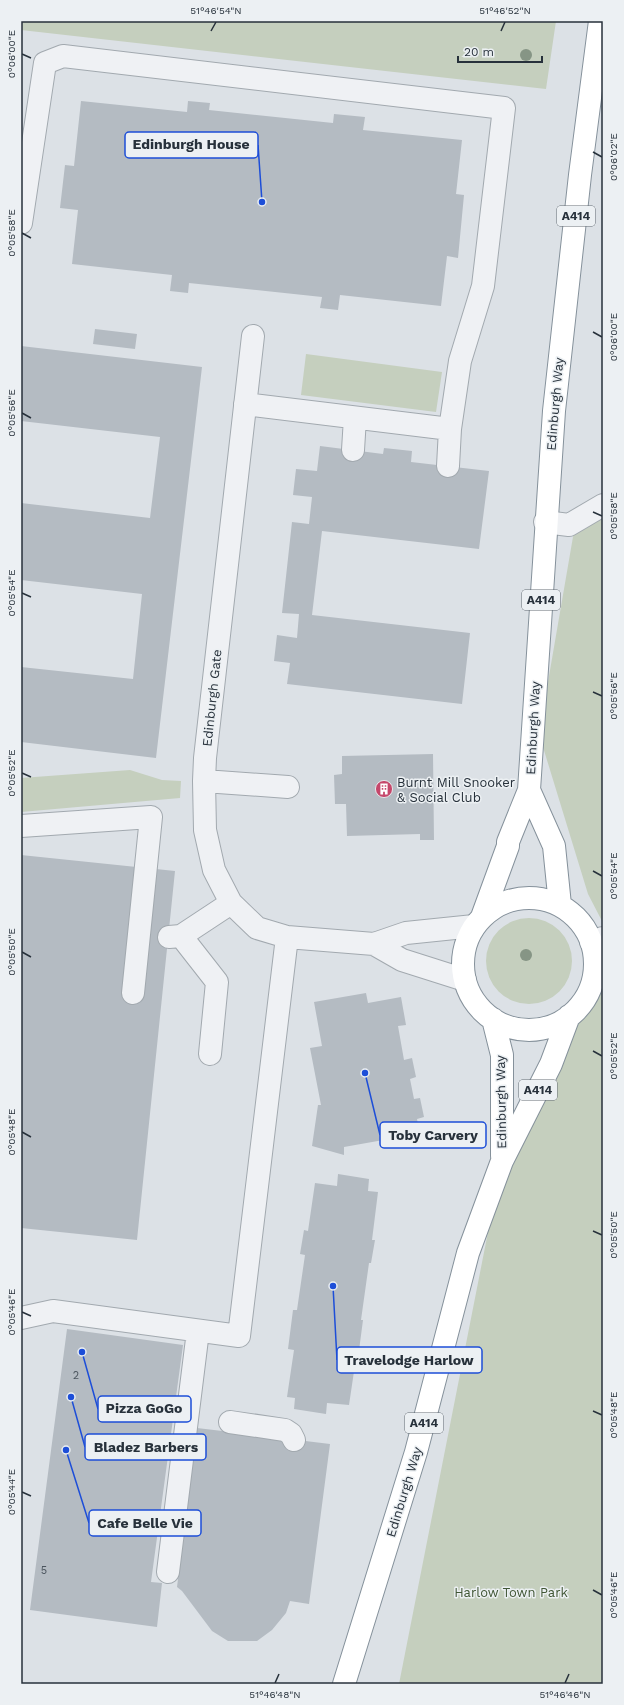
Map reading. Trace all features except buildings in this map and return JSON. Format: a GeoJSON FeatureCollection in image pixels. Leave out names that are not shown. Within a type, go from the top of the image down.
{"type":"FeatureCollection","features":[{"type":"Feature","properties":{"kind":"highway","name":"Edinburgh Way"},"geometry":{"type":"LineString","coordinates":[[478,922],[529,790],[545,522],[554,411],[581,167],[600,21]]}},
{"type":"Feature","properties":{"kind":"highway","name":"Edinburgh Way"},"geometry":{"type":"LineString","coordinates":[[529,790],[554,846],[560,905]]}},
{"type":"Feature","properties":{"kind":"highway"},"geometry":{"type":"LineString","coordinates":[[519,898],[540,898],[560,905],[574,914],[597,940],[592,982],[584,1001],[569,1016],[552,1026],[532,1030],[512,1028],[493,1019],[481,1009],[471,995],[465,980],[463,961],[466,943],[478,922],[499,905],[519,898]]}},
{"type":"Feature","properties":{"kind":"highway","name":"Edinburgh Way"},"geometry":{"type":"LineString","coordinates":[[344,1684],[416,1452],[468,1253],[502,1161],[551,1064],[569,1016]]}},
{"type":"Feature","properties":{"kind":"highway","name":"Edinburgh Way"},"geometry":{"type":"LineString","coordinates":[[493,1019],[502,1055],[502,1161]]}},
{"type":"Feature","properties":{"kind":"street"},"geometry":{"type":"LineString","coordinates":[[21,223],[45,63],[63,56],[504,108],[483,286],[460,361],[450,429],[448,466]]}},
{"type":"Feature","properties":{"kind":"street","name":"Edinburgh Gate"},"geometry":{"type":"LineString","coordinates":[[253,336],[204,781],[205,830],[214,870],[231,903],[257,928],[287,937],[374,944],[406,933],[478,922]]}},
{"type":"Feature","properties":{"kind":"street"},"geometry":{"type":"LineString","coordinates":[[245,404],[450,429]]}},
{"type":"Feature","properties":{"kind":"street"},"geometry":{"type":"LineString","coordinates":[[353,450],[355,418]]}},
{"type":"Feature","properties":{"kind":"street"},"geometry":{"type":"LineString","coordinates":[[545,522],[569,525],[603,505]]}},
{"type":"Feature","properties":{"kind":"street"},"geometry":{"type":"LineString","coordinates":[[204,781],[288,787]]}},
{"type":"Feature","properties":{"kind":"street"},"geometry":{"type":"LineString","coordinates":[[21,826],[151,817],[132,993]]}},
{"type":"Feature","properties":{"kind":"street"},"geometry":{"type":"LineString","coordinates":[[210,1054],[217,982],[175,937],[231,903]]}},
{"type":"Feature","properties":{"kind":"street"},"geometry":{"type":"LineString","coordinates":[[21,1318],[53,1311],[239,1336],[287,937]]}},
{"type":"Feature","properties":{"kind":"street","name":"Edinburgh Gate"},"geometry":{"type":"LineString","coordinates":[[374,944],[402,960],[465,980]]}},
{"type":"Feature","properties":{"kind":"street"},"geometry":{"type":"LineString","coordinates":[[168,1572],[198,1331]]}},
{"type":"Feature","properties":{"kind":"street"},"geometry":{"type":"LineString","coordinates":[[230,1422],[285,1430],[291,1434],[294,1440]]}},
{"type":"Feature","properties":{"kind":"green space"},"geometry":{"type":"Polygon","coordinates":[[[21,21],[556,21],[546,89],[21,30],[21,21]]]}},
{"type":"Feature","properties":{"kind":"green space"},"geometry":{"type":"Polygon","coordinates":[[[306,354],[442,372],[436,412],[301,395],[306,354]]]}},
{"type":"Feature","properties":{"kind":"green space"},"geometry":{"type":"Polygon","coordinates":[[[603,515],[603,923],[588,894],[539,734],[574,531],[603,515]]]}},
{"type":"Feature","properties":{"kind":"green space"},"geometry":{"type":"Polygon","coordinates":[[[130,770],[162,780],[181,781],[180,798],[21,812],[21,778],[130,770]]]}},
{"type":"Feature","properties":{"kind":"green space"},"geometry":{"type":"Polygon","coordinates":[[[529,918],[545,922],[559,931],[568,945],[572,961],[568,977],[559,991],[545,1000],[529,1004],[513,1000],[499,991],[490,977],[486,961],[490,945],[499,931],[513,922],[529,918]]]}},
{"type":"Feature","properties":{"kind":"green space","name":"Harlow Town Park"},"geometry":{"type":"Polygon","coordinates":[[[603,980],[603,1684],[399,1684],[502,1161],[603,980]]]}},
{"type":"Feature","properties":{"kind":"place","name":"Edinburgh House"},"geometry":{"type":"Point","coordinates":[262,202]}},
{"type":"Feature","properties":{"kind":"place","name":"Burnt Mill Snooker & Social Club"},"geometry":{"type":"Point","coordinates":[384,789]}},
{"type":"Feature","properties":{"kind":"place","name":"Toby Carvery"},"geometry":{"type":"Point","coordinates":[365,1073]}},
{"type":"Feature","properties":{"kind":"place","name":"Travelodge Harlow"},"geometry":{"type":"Point","coordinates":[333,1286]}},
{"type":"Feature","properties":{"kind":"place","name":"Pizza GoGo"},"geometry":{"type":"Point","coordinates":[82,1352]}},
{"type":"Feature","properties":{"kind":"place","name":"Bladez Barbers"},"geometry":{"type":"Point","coordinates":[71,1397]}},
{"type":"Feature","properties":{"kind":"place","name":"Cafe Belle Vie"},"geometry":{"type":"Point","coordinates":[66,1450]}}]}
